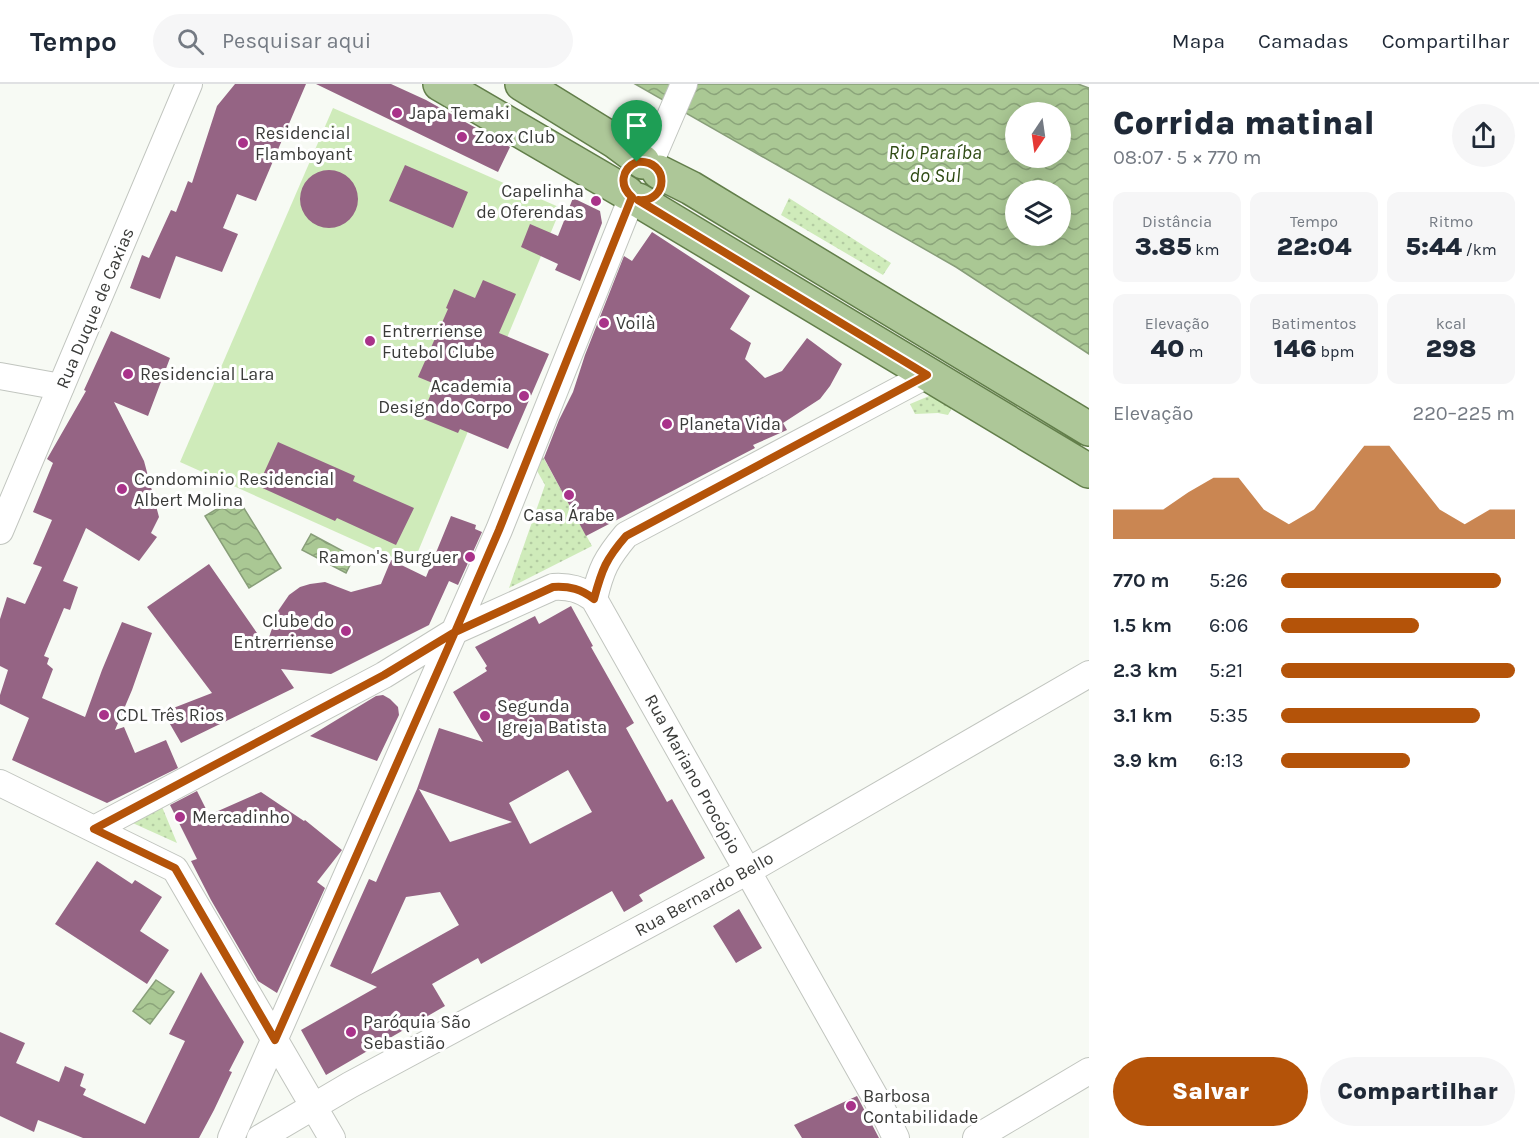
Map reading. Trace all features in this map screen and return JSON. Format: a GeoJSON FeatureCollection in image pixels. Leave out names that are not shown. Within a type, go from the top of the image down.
{"type":"FeatureCollection","features":[{"type":"Feature","properties":{"kind":"main road"},"geometry":{"type":"LineString","coordinates":[[440,84],[1089,471]]}},
{"type":"Feature","properties":{"kind":"main road"},"geometry":{"type":"LineString","coordinates":[[522,84],[651,165],[1089,429]]}},
{"type":"Feature","properties":{"kind":"main road"},"geometry":{"type":"LineString","coordinates":[[632,197],[624,188],[623,175],[631,165],[651,165]]}},
{"type":"Feature","properties":{"kind":"street","name":"Rua Duque de Caxias"},"geometry":{"type":"LineString","coordinates":[[0,531],[189,84]]}},
{"type":"Feature","properties":{"kind":"street"},"geometry":{"type":"LineString","coordinates":[[651,165],[684,84]]}},
{"type":"Feature","properties":{"kind":"street"},"geometry":{"type":"LineString","coordinates":[[231,1138],[499,530],[632,197]]}},
{"type":"Feature","properties":{"kind":"street"},"geometry":{"type":"LineString","coordinates":[[89,826],[384,675],[455,632],[553,587],[569,586],[594,599],[600,574],[609,556],[626,536],[927,375]]}},
{"type":"Feature","properties":{"kind":"street"},"geometry":{"type":"LineString","coordinates":[[0,376],[61,387]]}},
{"type":"Feature","properties":{"kind":"street","name":"Rua Mariano Procópio"},"geometry":{"type":"LineString","coordinates":[[594,599],[884,1111],[896,1138]]}},
{"type":"Feature","properties":{"kind":"street","name":"Rua Bernardo Bello"},"geometry":{"type":"LineString","coordinates":[[260,1138],[360,1079],[748,871],[1089,674]]}},
{"type":"Feature","properties":{"kind":"street"},"geometry":{"type":"LineString","coordinates":[[0,783],[175,868],[332,1138]]}},
{"type":"Feature","properties":{"kind":"street"},"geometry":{"type":"LineString","coordinates":[[976,1138],[1089,1071]]}},
{"type":"Feature","properties":{"kind":"shaded area"},"geometry":{"type":"Polygon","coordinates":[[[333,108],[561,208],[412,566],[180,462],[333,108]]]}},
{"type":"Feature","properties":{"kind":"shaded area"},"geometry":{"type":"Polygon","coordinates":[[[789,198],[891,263],[883,275],[781,215],[789,198]]]}},
{"type":"Feature","properties":{"kind":"shaded area"},"geometry":{"type":"Polygon","coordinates":[[[941,391],[956,401],[948,415],[915,414],[910,404],[941,391]]]}},
{"type":"Feature","properties":{"kind":"shaded area"},"geometry":{"type":"Polygon","coordinates":[[[542,455],[592,546],[509,588],[545,485],[536,469],[542,455]]]}},
{"type":"Feature","properties":{"kind":"shaded area"},"geometry":{"type":"Polygon","coordinates":[[[160,802],[177,843],[126,820],[160,802]]]}},
{"type":"Feature","properties":{"kind":"water","name":"Rio Paraíba do Sul"},"geometry":{"type":"Polygon","coordinates":[[[635,84],[1078,84],[1089,88],[1089,354],[956,267],[635,84]]]}},
{"type":"Feature","properties":{"kind":"water"},"geometry":{"type":"Polygon","coordinates":[[[237,497],[281,568],[249,588],[205,516],[237,497]]]}},
{"type":"Feature","properties":{"kind":"water"},"geometry":{"type":"Polygon","coordinates":[[[311,534],[354,557],[346,573],[302,550],[311,534]]]}},
{"type":"Feature","properties":{"kind":"water"},"geometry":{"type":"Polygon","coordinates":[[[156,980],[174,992],[150,1024],[133,1011],[156,980]]]}},
{"type":"Feature","properties":{"kind":"building"},"geometry":{"type":"Polygon","coordinates":[[[235,84],[306,84],[256,201],[237,194],[223,228],[238,234],[222,272],[176,256],[160,299],[130,288],[142,255],[149,258],[171,210],[176,212],[188,181],[192,183],[217,106],[235,84]]]}},
{"type":"Feature","properties":{"kind":"building"},"geometry":{"type":"Polygon","coordinates":[[[316,84],[391,84],[426,100],[510,147],[498,172],[316,84]]]}},
{"type":"Feature","properties":{"kind":"building"},"geometry":{"type":"Polygon","coordinates":[[[405,165],[468,192],[453,228],[389,201],[405,165]]]}},
{"type":"Feature","properties":{"kind":"building"},"geometry":{"type":"Polygon","coordinates":[[[329,170],[340,172],[353,183],[358,199],[356,210],[345,223],[329,228],[318,226],[305,215],[300,199],[302,188],[313,175],[329,170]]]}},
{"type":"Feature","properties":{"kind":"building"},"geometry":{"type":"Polygon","coordinates":[[[573,198],[600,211],[602,223],[580,281],[555,270],[558,264],[521,247],[530,224],[558,236],[573,198]]]}},
{"type":"Feature","properties":{"kind":"building"},"geometry":{"type":"Polygon","coordinates":[[[652,232],[750,296],[730,329],[751,343],[745,359],[765,378],[782,371],[807,338],[842,364],[820,399],[783,423],[787,430],[753,445],[755,448],[586,536],[544,458],[573,392],[624,256],[632,261],[652,232]]]}},
{"type":"Feature","properties":{"kind":"building"},"geometry":{"type":"Polygon","coordinates":[[[483,280],[516,294],[499,333],[549,354],[508,449],[460,429],[458,433],[421,418],[435,384],[418,377],[448,309],[446,308],[454,289],[475,298],[483,280]]]}},
{"type":"Feature","properties":{"kind":"building"},"geometry":{"type":"Polygon","coordinates":[[[111,331],[170,358],[148,416],[114,402],[144,461],[159,517],[151,533],[157,537],[139,561],[86,528],[63,581],[78,587],[70,610],[64,608],[44,656],[49,658],[47,664],[53,669],[42,698],[85,717],[122,622],[152,633],[115,730],[124,727],[135,753],[166,740],[178,768],[107,803],[12,760],[29,718],[0,704],[0,695],[8,670],[0,666],[0,619],[7,597],[25,604],[42,567],[33,564],[52,520],[33,512],[53,463],[47,459],[86,391],[84,390],[111,331]]]}},
{"type":"Feature","properties":{"kind":"building"},"geometry":{"type":"Polygon","coordinates":[[[278,442],[355,476],[353,481],[414,508],[396,545],[337,518],[335,521],[258,486],[278,442]]]}},
{"type":"Feature","properties":{"kind":"building"},"geometry":{"type":"Polygon","coordinates":[[[451,516],[476,525],[475,529],[482,532],[458,585],[449,581],[429,625],[331,674],[281,669],[294,688],[181,743],[163,712],[212,693],[147,607],[209,564],[266,646],[278,611],[289,595],[300,587],[325,582],[351,592],[381,584],[391,560],[426,577],[451,516]]]}},
{"type":"Feature","properties":{"kind":"building"},"geometry":{"type":"Polygon","coordinates":[[[571,606],[593,646],[591,647],[634,723],[626,728],[667,802],[672,799],[705,858],[639,895],[643,901],[624,912],[612,891],[481,964],[478,958],[432,984],[445,1006],[326,1075],[301,1030],[377,987],[330,966],[369,879],[376,882],[417,789],[439,728],[483,742],[453,692],[487,671],[485,668],[487,666],[475,647],[535,616],[539,624],[571,606]],[[568,770],[509,803],[530,844],[592,812],[568,770]],[[419,789],[450,842],[512,822],[419,789]],[[440,892],[406,897],[371,974],[459,925],[440,892]]]}},
{"type":"Feature","properties":{"kind":"building"},"geometry":{"type":"Polygon","coordinates":[[[383,695],[398,707],[399,715],[377,761],[310,736],[376,696],[383,695]]]}},
{"type":"Feature","properties":{"kind":"building"},"geometry":{"type":"Polygon","coordinates":[[[197,791],[209,815],[261,792],[305,820],[342,850],[317,882],[325,888],[277,993],[258,981],[191,861],[197,859],[170,805],[197,791]]]}},
{"type":"Feature","properties":{"kind":"building"},"geometry":{"type":"Polygon","coordinates":[[[97,861],[132,884],[135,880],[162,897],[140,931],[169,950],[147,984],[55,924],[97,861]]]}},
{"type":"Feature","properties":{"kind":"building"},"geometry":{"type":"Polygon","coordinates":[[[739,909],[762,948],[736,963],[713,926],[739,909]]]}},
{"type":"Feature","properties":{"kind":"building"},"geometry":{"type":"Polygon","coordinates":[[[201,972],[244,1042],[229,1071],[232,1072],[199,1138],[83,1138],[38,1120],[34,1132],[0,1116],[0,1032],[25,1043],[16,1063],[59,1082],[65,1066],[84,1074],[80,1086],[86,1089],[83,1095],[145,1124],[185,1041],[169,1034],[201,972]]]}},
{"type":"Feature","properties":{"kind":"building","name":"Barbosa Contabilidade"},"geometry":{"type":"Polygon","coordinates":[[[857,1096],[879,1138],[802,1138],[794,1125],[857,1096]]]}},
{"type":"Feature","properties":{"kind":"place","name":"Japa Temaki"},"geometry":{"type":"Point","coordinates":[397,113]}},
{"type":"Feature","properties":{"kind":"place","name":"Zoox Club"},"geometry":{"type":"Point","coordinates":[462,137]}},
{"type":"Feature","properties":{"kind":"place","name":"Residencial Flamboyant"},"geometry":{"type":"Point","coordinates":[243,143]}},
{"type":"Feature","properties":{"kind":"place","name":"Capelinha de Oferendas"},"geometry":{"type":"Point","coordinates":[596,201]}},
{"type":"Feature","properties":{"kind":"place","name":"Voilà"},"geometry":{"type":"Point","coordinates":[604,323]}},
{"type":"Feature","properties":{"kind":"place","name":"Entrerriense Futebol Clube"},"geometry":{"type":"Point","coordinates":[370,341]}},
{"type":"Feature","properties":{"kind":"place","name":"Residencial Lara"},"geometry":{"type":"Point","coordinates":[128,374]}},
{"type":"Feature","properties":{"kind":"place","name":"Academia Design do Corpo"},"geometry":{"type":"Point","coordinates":[524,396]}},
{"type":"Feature","properties":{"kind":"place","name":"Planeta Vida"},"geometry":{"type":"Point","coordinates":[667,424]}},
{"type":"Feature","properties":{"kind":"place","name":"Condominio Residencial Albert Molina"},"geometry":{"type":"Point","coordinates":[122,489]}},
{"type":"Feature","properties":{"kind":"place","name":"Casa Árabe"},"geometry":{"type":"Point","coordinates":[569,495]}},
{"type":"Feature","properties":{"kind":"place","name":"Ramon's Burguer"},"geometry":{"type":"Point","coordinates":[470,557]}},
{"type":"Feature","properties":{"kind":"place","name":"Clube do Entrerriense"},"geometry":{"type":"Point","coordinates":[346,631]}},
{"type":"Feature","properties":{"kind":"place","name":"CDL Três Rios"},"geometry":{"type":"Point","coordinates":[104,715]}},
{"type":"Feature","properties":{"kind":"place","name":"Segunda Igreja Batista"},"geometry":{"type":"Point","coordinates":[485,716]}},
{"type":"Feature","properties":{"kind":"place","name":"Mercadinho"},"geometry":{"type":"Point","coordinates":[180,817]}},
{"type":"Feature","properties":{"kind":"place","name":"Paróquia São Sebastião"},"geometry":{"type":"Point","coordinates":[351,1032]}},
{"type":"Feature","properties":{"kind":"place","name":"Barbosa Contabilidade"},"geometry":{"type":"Point","coordinates":[851,1106]}},
{"type":"Feature","properties":{"kind":"route"},"geometry":{"type":"LineString","coordinates":[[637,162],[631,165],[623,175],[624,188],[632,197],[499,530],[455,632],[384,675],[94,829],[175,868],[275,1040],[455,632],[553,587],[569,586],[594,599],[600,574],[609,556],[626,536],[927,375],[638,200],[650,199],[656,195],[662,184],[659,171],[655,166],[650,163],[637,162]]}}]}
